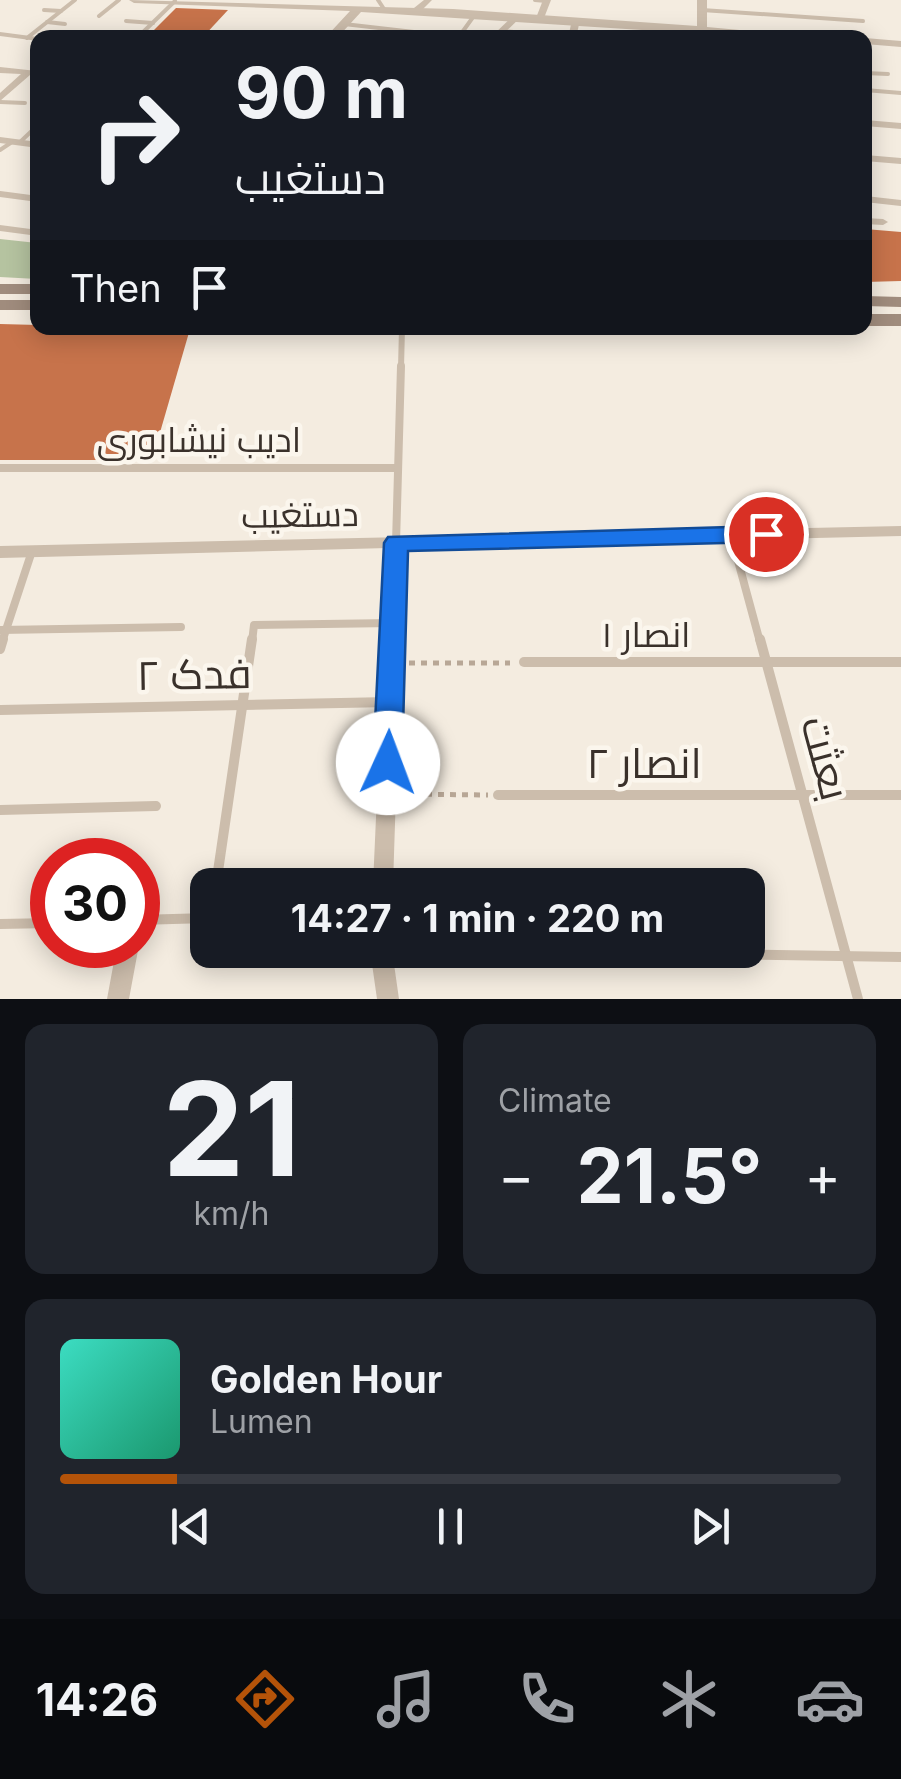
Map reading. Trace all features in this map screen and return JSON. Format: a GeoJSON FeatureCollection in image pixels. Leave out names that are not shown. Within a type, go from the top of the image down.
{"type":"FeatureCollection","features":[{"type":"Feature","properties":{"kind":"main road"},"geometry":{"type":"LineString","coordinates":[[2,304],[30,292]]}},
{"type":"Feature","properties":{"kind":"main road"},"geometry":{"type":"LineString","coordinates":[[872,301],[901,302]]}},
{"type":"Feature","properties":{"kind":"main road"},"geometry":{"type":"LineString","coordinates":[[2,304],[30,305]]}},
{"type":"Feature","properties":{"kind":"main road"},"geometry":{"type":"LineString","coordinates":[[872,320],[901,320]]}},
{"type":"Feature","properties":{"kind":"street"},"geometry":{"type":"LineString","coordinates":[[134,0],[342,4],[359,8],[381,4],[656,30]]}},
{"type":"Feature","properties":{"kind":"street"},"geometry":{"type":"LineString","coordinates":[[417,10],[428,0]]}},
{"type":"Feature","properties":{"kind":"street"},"geometry":{"type":"LineString","coordinates":[[540,18],[546,1]]}},
{"type":"Feature","properties":{"kind":"street"},"geometry":{"type":"LineString","coordinates":[[702,5],[702,29]]}},
{"type":"Feature","properties":{"kind":"street"},"geometry":{"type":"LineString","coordinates":[[338,30],[359,8]]}},
{"type":"Feature","properties":{"kind":"street"},"geometry":{"type":"LineString","coordinates":[[499,30],[518,16]]}},
{"type":"Feature","properties":{"kind":"street"},"geometry":{"type":"LineString","coordinates":[[574,30],[576,20]]}},
{"type":"Feature","properties":{"kind":"street"},"geometry":{"type":"LineString","coordinates":[[692,30],[712,30]]}},
{"type":"Feature","properties":{"kind":"street"},"geometry":{"type":"LineString","coordinates":[[0,34],[30,38]]}},
{"type":"Feature","properties":{"kind":"street"},"geometry":{"type":"LineString","coordinates":[[872,42],[901,44]]}},
{"type":"Feature","properties":{"kind":"street"},"geometry":{"type":"LineString","coordinates":[[2,71],[30,70]]}},
{"type":"Feature","properties":{"kind":"street"},"geometry":{"type":"LineString","coordinates":[[0,100],[30,74]]}},
{"type":"Feature","properties":{"kind":"street"},"geometry":{"type":"LineString","coordinates":[[872,124],[901,126]]}},
{"type":"Feature","properties":{"kind":"street"},"geometry":{"type":"LineString","coordinates":[[872,221],[883,222]]}},
{"type":"Feature","properties":{"kind":"street"},"geometry":{"type":"LineString","coordinates":[[0,228],[30,232]]}},
{"type":"Feature","properties":{"kind":"street","name":"دستغیب"},"geometry":{"type":"LineString","coordinates":[[0,552],[901,531]]}},
{"type":"Feature","properties":{"kind":"street"},"geometry":{"type":"LineString","coordinates":[[384,868],[396,543]]}},
{"type":"Feature","properties":{"kind":"street"},"geometry":{"type":"LineString","coordinates":[[118,999],[124,968]]}},
{"type":"Feature","properties":{"kind":"street"},"geometry":{"type":"LineString","coordinates":[[384,968],[388,999]]}},
{"type":"Feature","properties":{"kind":"lane"},"geometry":{"type":"LineString","coordinates":[[40,30],[74,0]]}},
{"type":"Feature","properties":{"kind":"lane"},"geometry":{"type":"LineString","coordinates":[[99,16],[119,0]]}},
{"type":"Feature","properties":{"kind":"lane"},"geometry":{"type":"LineString","coordinates":[[535,0],[546,1]]}},
{"type":"Feature","properties":{"kind":"lane"},"geometry":{"type":"LineString","coordinates":[[146,30],[176,2]]}},
{"type":"Feature","properties":{"kind":"lane"},"geometry":{"type":"LineString","coordinates":[[702,5],[864,21]]}},
{"type":"Feature","properties":{"kind":"lane"},"geometry":{"type":"LineString","coordinates":[[44,10],[60,11]]}},
{"type":"Feature","properties":{"kind":"lane"},"geometry":{"type":"LineString","coordinates":[[464,30],[476,13]]}},
{"type":"Feature","properties":{"kind":"lane"},"geometry":{"type":"LineString","coordinates":[[126,21],[153,23]]}},
{"type":"Feature","properties":{"kind":"lane"},"geometry":{"type":"LineString","coordinates":[[47,22],[65,24]]}},
{"type":"Feature","properties":{"kind":"lane"},"geometry":{"type":"LineString","coordinates":[[344,24],[396,30]]}},
{"type":"Feature","properties":{"kind":"lane"},"geometry":{"type":"LineString","coordinates":[[872,73],[888,74]]}},
{"type":"Feature","properties":{"kind":"lane"},"geometry":{"type":"LineString","coordinates":[[872,91],[901,93]]}},
{"type":"Feature","properties":{"kind":"lane"},"geometry":{"type":"LineString","coordinates":[[0,100],[25,104]]}},
{"type":"Feature","properties":{"kind":"lane"},"geometry":{"type":"LineString","coordinates":[[0,150],[10,142]]}},
{"type":"Feature","properties":{"kind":"lane"},"geometry":{"type":"LineString","coordinates":[[872,159],[901,162]]}},
{"type":"Feature","properties":{"kind":"lane"},"geometry":{"type":"LineString","coordinates":[[0,194],[30,197]]}},
{"type":"Feature","properties":{"kind":"lane"},"geometry":{"type":"LineString","coordinates":[[872,200],[901,203]]}},
{"type":"Feature","properties":{"kind":"lane"},"geometry":{"type":"LineString","coordinates":[[396,543],[402,335]]}},
{"type":"Feature","properties":{"kind":"lane","name":"ادیب نیشابوری"},"geometry":{"type":"LineString","coordinates":[[0,468],[397,468]]}},
{"type":"Feature","properties":{"kind":"lane","name":"بعثت"},"geometry":{"type":"LineString","coordinates":[[732,535],[858,999]]}},
{"type":"Feature","properties":{"kind":"lane"},"geometry":{"type":"LineString","coordinates":[[0,649],[3,630],[32,552]]}},
{"type":"Feature","properties":{"kind":"lane"},"geometry":{"type":"LineString","coordinates":[[218,868],[254,625],[394,622]]}},
{"type":"Feature","properties":{"kind":"lane"},"geometry":{"type":"LineString","coordinates":[[3,630],[181,626]]}},
{"type":"Feature","properties":{"kind":"lane","name":"انصار ۱"},"geometry":{"type":"LineString","coordinates":[[524,662],[901,662]]}},
{"type":"Feature","properties":{"kind":"lane","name":"فدک ۲"},"geometry":{"type":"LineString","coordinates":[[0,710],[390,702]]}},
{"type":"Feature","properties":{"kind":"lane","name":"انصار ۲"},"geometry":{"type":"LineString","coordinates":[[498,795],[901,795]]}},
{"type":"Feature","properties":{"kind":"lane"},"geometry":{"type":"LineString","coordinates":[[0,810],[156,806]]}},
{"type":"Feature","properties":{"kind":"lane"},"geometry":{"type":"LineString","coordinates":[[160,919],[190,919]]}},
{"type":"Feature","properties":{"kind":"lane"},"geometry":{"type":"LineString","coordinates":[[0,924],[30,923]]}},
{"type":"Feature","properties":{"kind":"lane"},"geometry":{"type":"LineString","coordinates":[[765,955],[901,957]]}},
{"type":"Feature","properties":{"kind":"path"},"geometry":{"type":"LineString","coordinates":[[392,663],[524,662]]}},
{"type":"Feature","properties":{"kind":"path"},"geometry":{"type":"LineString","coordinates":[[387,794],[498,795]]}},
{"type":"Feature","properties":{"kind":"green space"},"geometry":{"type":"Polygon","coordinates":[[[0,239],[30,242],[30,279],[0,277],[0,239]]]}},
{"type":"Feature","properties":{"kind":"building"},"geometry":{"type":"Polygon","coordinates":[[[176,8],[228,10],[209,30],[154,30],[176,8]]]}},
{"type":"Feature","properties":{"kind":"building"},"geometry":{"type":"Polygon","coordinates":[[[872,230],[901,232],[901,281],[872,282],[872,230]]]}},
{"type":"Feature","properties":{"kind":"building"},"geometry":{"type":"Polygon","coordinates":[[[0,324],[30,325],[30,335],[188,335],[152,460],[0,460],[0,324]]]}},
{"type":"Feature","properties":{"kind":"route"},"geometry":{"type":"LineString","coordinates":[[388,763],[396,543],[766,534]]}}]}
